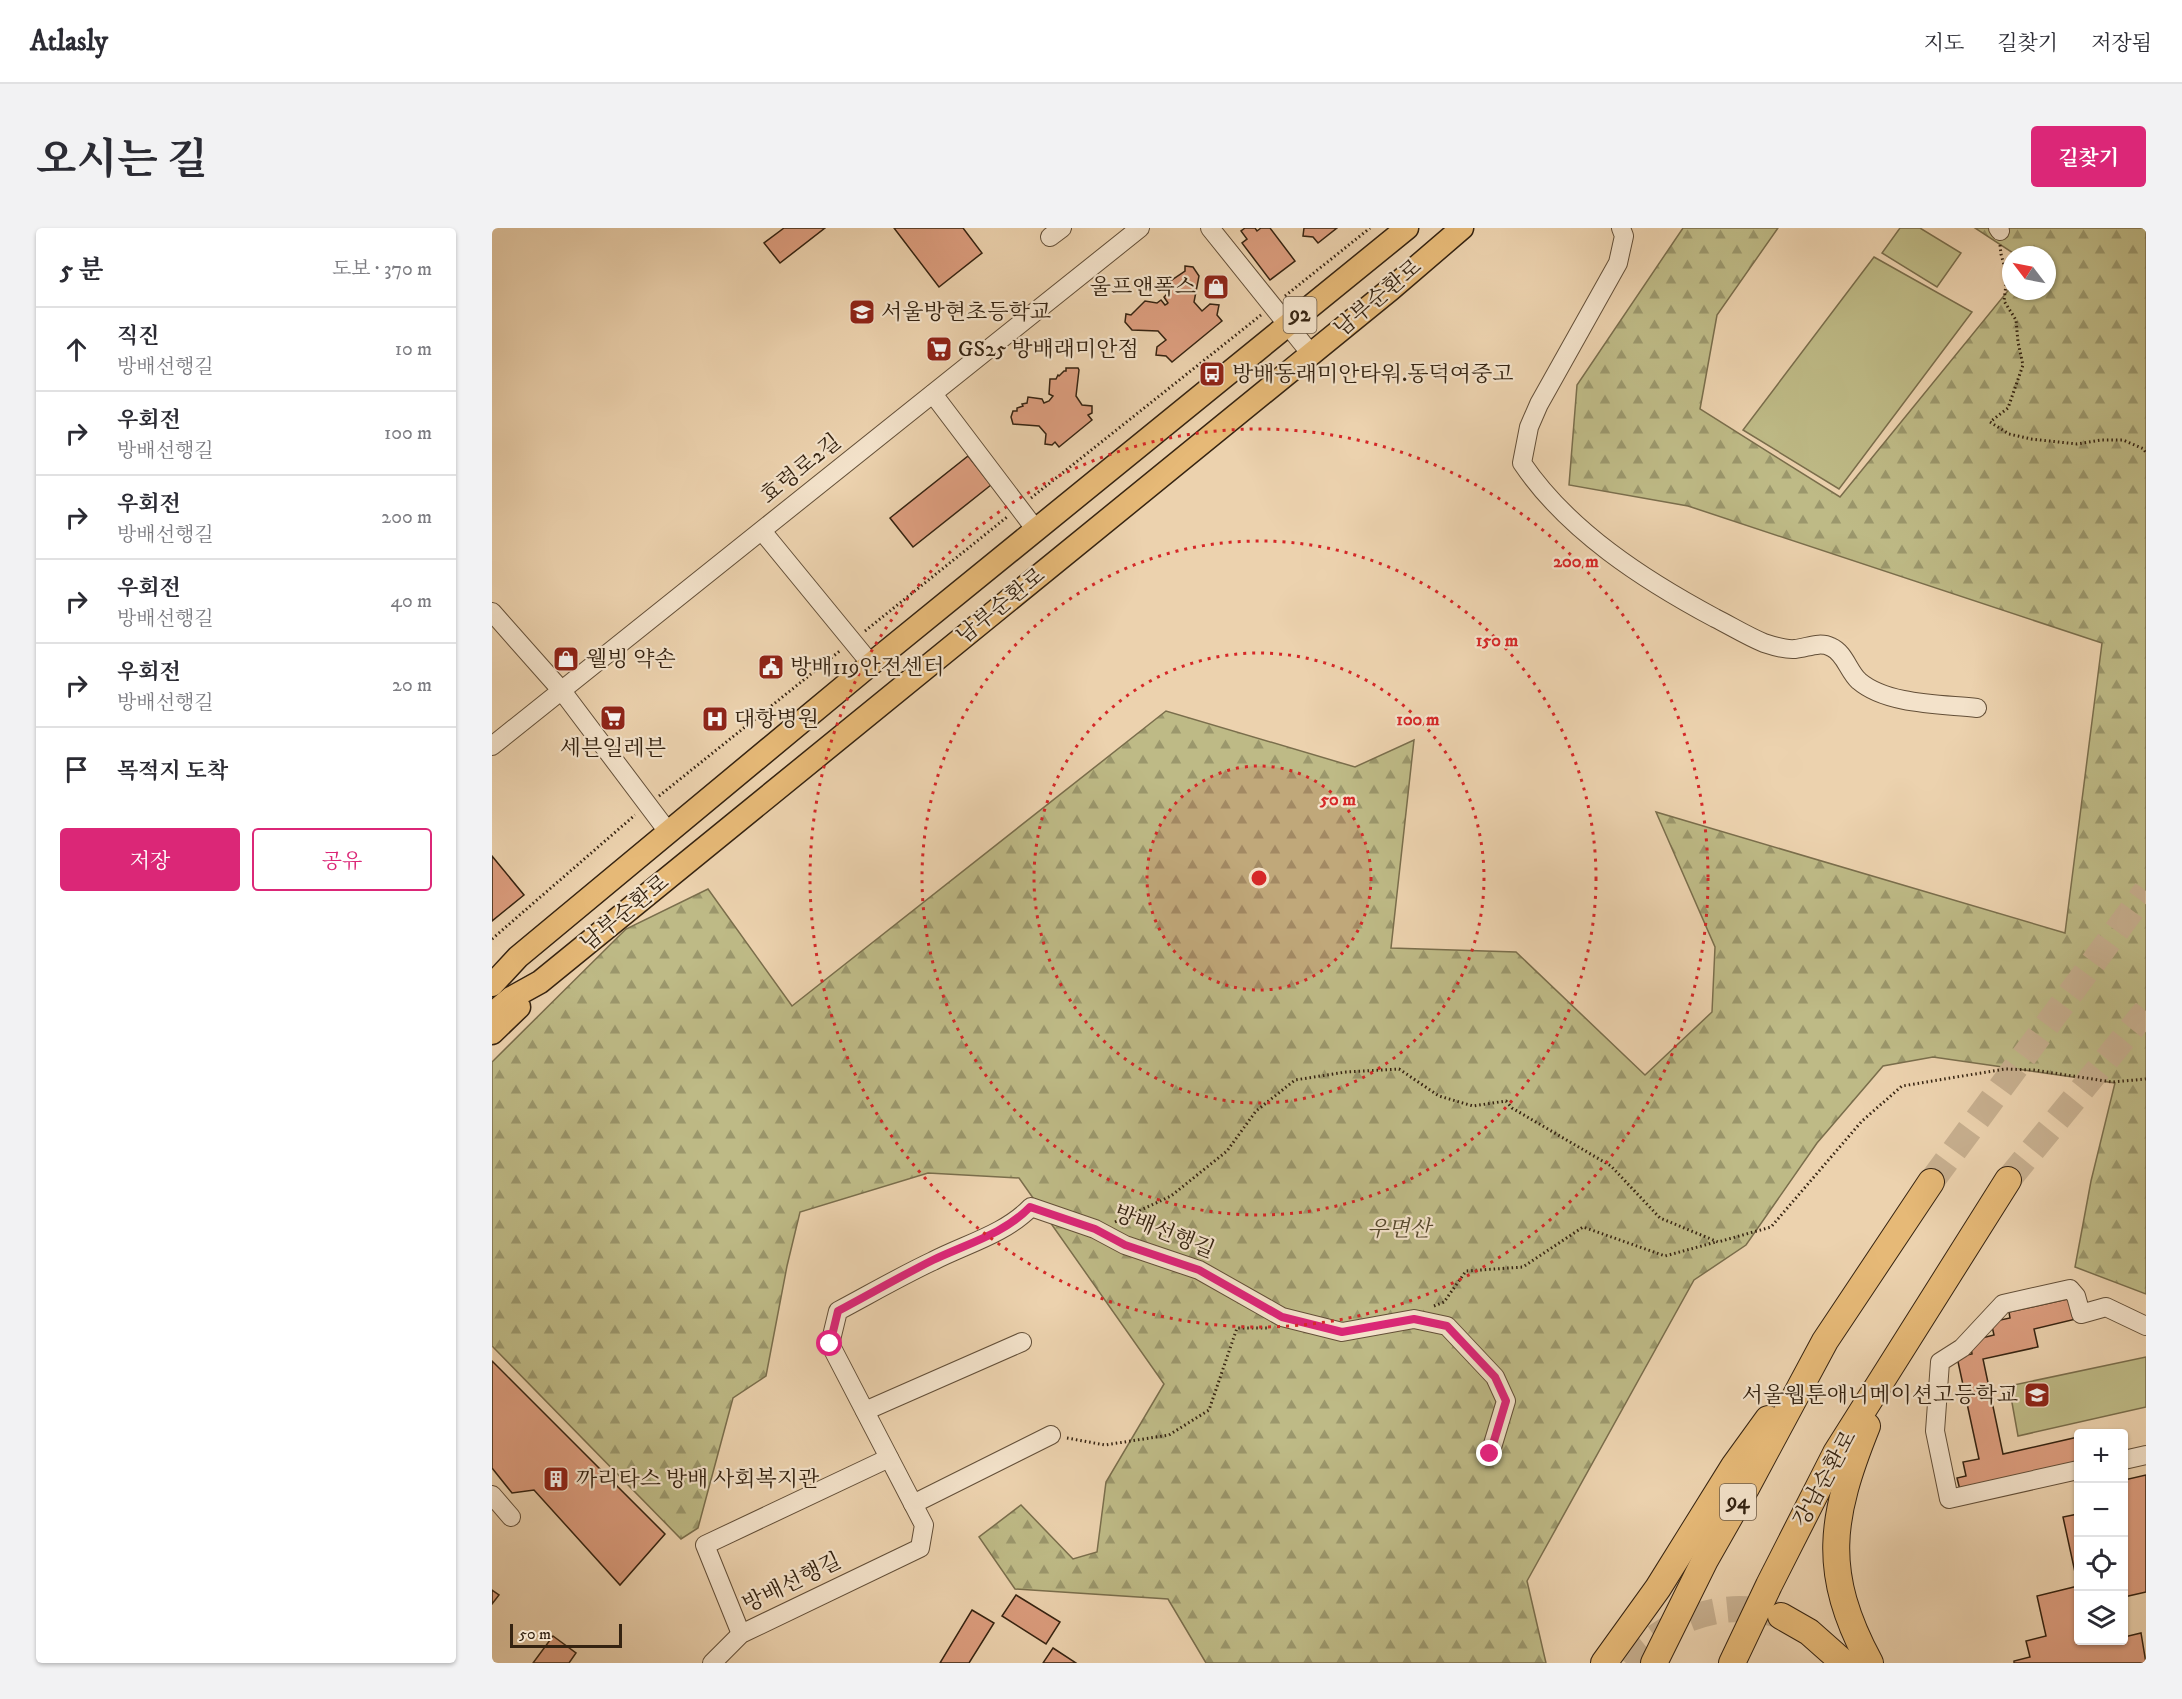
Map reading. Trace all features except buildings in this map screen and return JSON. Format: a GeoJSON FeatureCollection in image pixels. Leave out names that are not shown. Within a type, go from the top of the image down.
{"type":"FeatureCollection","features":[{"type":"Feature","properties":{"kind":"highway","name":"강남순환로"},"geometry":{"type":"LineString","coordinates":[[1732,1663],[1836,1453],[2008,1180]]}},
{"type":"Feature","properties":{"kind":"highway","name":"94"},"geometry":{"type":"LineString","coordinates":[[1653,1663],[1705,1560],[1825,1341],[1931,1182]]}},
{"type":"Feature","properties":{"kind":"highway"},"geometry":{"type":"LineString","coordinates":[[1604,1663],[1658,1588],[1734,1466],[1825,1341]]}},
{"type":"Feature","properties":{"kind":"highway"},"geometry":{"type":"LineString","coordinates":[[1870,1663],[1848,1617],[1839,1586],[1836,1555],[1837,1522],[1851,1464],[1892,1364]]}},
{"type":"Feature","properties":{"kind":"highway"},"geometry":{"type":"LineString","coordinates":[[1781,1616],[1809,1632],[1844,1663]]}},
{"type":"Feature","properties":{"kind":"main road","name":"남부순환로"},"geometry":{"type":"LineString","coordinates":[[492,985],[518,957],[871,664],[1407,228]]}},
{"type":"Feature","properties":{"kind":"main road","name":"남부순환로"},"geometry":{"type":"LineString","coordinates":[[492,1014],[512,998],[540,982],[1391,289],[1462,228]]}},
{"type":"Feature","properties":{"kind":"main road"},"geometry":{"type":"LineString","coordinates":[[1368,259],[1361,277],[1365,288],[1391,289]]}},
{"type":"Feature","properties":{"kind":"main road"},"geometry":{"type":"LineString","coordinates":[[1232,372],[1251,372],[1261,377],[1263,381],[1256,398]]}},
{"type":"Feature","properties":{"kind":"main road","name":"남부순환로"},"geometry":{"type":"LineString","coordinates":[[492,969],[518,957]]}},
{"type":"Feature","properties":{"kind":"main road","name":"남부순환로"},"geometry":{"type":"LineString","coordinates":[[492,1033],[512,1015],[540,982]]}},
{"type":"Feature","properties":{"kind":"street","name":"효령로2길"},"geometry":{"type":"LineString","coordinates":[[492,746],[1140,228]]}},
{"type":"Feature","properties":{"kind":"street"},"geometry":{"type":"LineString","coordinates":[[1210,228],[1311,354]]}},
{"type":"Feature","properties":{"kind":"street"},"geometry":{"type":"LineString","coordinates":[[1622,228],[1624,236],[1618,263],[1539,404],[1529,427],[1522,463],[1538,485],[1603,546],[1665,591],[1756,639],[1776,647],[1793,649],[1821,644],[1829,646],[1838,651],[1853,675],[1860,681],[1893,698],[1977,708]]}},
{"type":"Feature","properties":{"kind":"street"},"geometry":{"type":"LineString","coordinates":[[933,394],[1036,531]]}},
{"type":"Feature","properties":{"kind":"street"},"geometry":{"type":"LineString","coordinates":[[762,531],[871,664]]}},
{"type":"Feature","properties":{"kind":"street"},"geometry":{"type":"LineString","coordinates":[[492,612],[562,691],[669,833]]}},
{"type":"Feature","properties":{"kind":"street","name":"방배선행길"},"geometry":{"type":"LineString","coordinates":[[712,1663],[741,1634],[920,1548],[924,1525],[830,1344],[838,1311],[934,1260],[977,1242],[1021,1216],[1030,1207],[1095,1229],[1125,1245],[1199,1270],[1282,1317],[1342,1332],[1414,1319],[1447,1326],[1495,1377],[1506,1401],[1490,1454]]}},
{"type":"Feature","properties":{"kind":"street"},"geometry":{"type":"LineString","coordinates":[[2074,1471],[1949,1499],[1935,1431],[1940,1362],[1962,1348],[2003,1304],[2070,1289],[2076,1296],[2081,1314],[2106,1307],[2146,1326]]}},
{"type":"Feature","properties":{"kind":"street"},"geometry":{"type":"LineString","coordinates":[[865,1411],[1022,1342]]}},
{"type":"Feature","properties":{"kind":"street"},"geometry":{"type":"LineString","coordinates":[[913,1504],[1051,1435]]}},
{"type":"Feature","properties":{"kind":"street"},"geometry":{"type":"LineString","coordinates":[[2128,1459],[2146,1455]]}},
{"type":"Feature","properties":{"kind":"street","name":"방배선행길"},"geometry":{"type":"LineString","coordinates":[[741,1634],[705,1545],[889,1458]]}},
{"type":"Feature","properties":{"kind":"street"},"geometry":{"type":"LineString","coordinates":[[492,1495],[511,1517]]}},
{"type":"Feature","properties":{"kind":"path"},"geometry":{"type":"LineString","coordinates":[[492,939],[648,804],[1370,228]]}},
{"type":"Feature","properties":{"kind":"path"},"geometry":{"type":"LineString","coordinates":[[1999,229],[2001,254],[2007,276],[2004,301],[2016,320],[2023,365],[2008,408],[1990,422],[2009,434],[2031,439],[2077,444],[2101,440],[2123,440],[2144,449],[2146,453]]}},
{"type":"Feature","properties":{"kind":"path"},"geometry":{"type":"LineString","coordinates":[[1095,1229],[1119,1221],[1171,1196],[1227,1151],[1256,1111],[1295,1080],[1346,1072],[1399,1069],[1439,1096],[1473,1107],[1506,1101],[1512,1108],[1611,1166],[1660,1218],[1718,1242],[1771,1227],[1862,1121],[1902,1086],[2005,1069],[2034,1070],[2112,1082],[2146,1079]]}},
{"type":"Feature","properties":{"kind":"green space","name":"우면산"},"geometry":{"type":"Polygon","coordinates":[[[1683,228],[1778,228],[1717,315],[1700,409],[1840,497],[2002,298],[2002,300],[2056,300],[2056,246],[2002,246],[1975,228],[2146,228],[2146,1294],[2075,1267],[2091,1181],[2115,1083],[1933,1057],[1883,1066],[1817,1143],[1746,1245],[1694,1280],[1527,1581],[1546,1663],[1206,1663],[1168,1599],[1015,1589],[979,1537],[1021,1505],[1073,1559],[1097,1552],[1106,1482],[1164,1384],[1019,1178],[928,1173],[800,1212],[766,1376],[733,1398],[698,1528],[681,1539],[492,1346],[492,1062],[626,929],[708,889],[792,1006],[1166,711],[1355,767],[1414,740],[1391,948],[1516,952],[1645,1075],[1712,1012],[1715,947],[1656,812],[2065,933],[2102,643],[1688,506],[1569,485],[1577,385],[1683,228]]]}},
{"type":"Feature","properties":{"kind":"green space"},"geometry":{"type":"Polygon","coordinates":[[[1900,228],[1920,228],[1961,253],[1937,287],[1882,253],[1900,228]]]}},
{"type":"Feature","properties":{"kind":"green space"},"geometry":{"type":"Polygon","coordinates":[[[1874,257],[1972,312],[1839,489],[1743,430],[1874,257]]]}},
{"type":"Feature","properties":{"kind":"green space"},"geometry":{"type":"Polygon","coordinates":[[[2146,1357],[2146,1407],[2018,1436],[2009,1386],[2146,1357]]]}},
{"type":"Feature","properties":{"kind":"tunnel"},"geometry":{"type":"LineString","coordinates":[[1931,1182],[2146,891]]}},
{"type":"Feature","properties":{"kind":"tunnel"},"geometry":{"type":"LineString","coordinates":[[2008,1180],[2146,1011]]}},
{"type":"Feature","properties":{"kind":"tunnel"},"geometry":{"type":"LineString","coordinates":[[1626,1663],[1658,1635],[1696,1616],[1736,1609],[1757,1610],[1778,1615]]}},
{"type":"Feature","properties":{"kind":"place","name":"울프앤폭스"},"geometry":{"type":"Point","coordinates":[1216,287]}},
{"type":"Feature","properties":{"kind":"place","name":"서울방현초등학교"},"geometry":{"type":"Point","coordinates":[862,312]}},
{"type":"Feature","properties":{"kind":"place","name":"GS25 방배래미안점"},"geometry":{"type":"Point","coordinates":[939,349]}},
{"type":"Feature","properties":{"kind":"place","name":"방배동래미안타워.동덕여중고"},"geometry":{"type":"Point","coordinates":[1212,374]}},
{"type":"Feature","properties":{"kind":"place","name":"웰빙 약손"},"geometry":{"type":"Point","coordinates":[566,659]}},
{"type":"Feature","properties":{"kind":"place","name":"방배119안전센터"},"geometry":{"type":"Point","coordinates":[771,667]}},
{"type":"Feature","properties":{"kind":"place","name":"세븐일레븐"},"geometry":{"type":"Point","coordinates":[613,718]}},
{"type":"Feature","properties":{"kind":"place","name":"대항병원"},"geometry":{"type":"Point","coordinates":[715,719]}},
{"type":"Feature","properties":{"kind":"place","name":"서울웹툰애니메이션고등학교"},"geometry":{"type":"Point","coordinates":[2037,1395]}},
{"type":"Feature","properties":{"kind":"place","name":"까리타스 방배 사회복지관"},"geometry":{"type":"Point","coordinates":[556,1479]}},
{"type":"Feature","properties":{"kind":"route"},"geometry":{"type":"LineString","coordinates":[[830,1344],[838,1311],[934,1260],[977,1242],[1021,1216],[1030,1207],[1095,1229],[1125,1245],[1199,1270],[1282,1317],[1342,1332],[1414,1319],[1447,1326],[1495,1377],[1506,1401],[1490,1454]]}}]}
